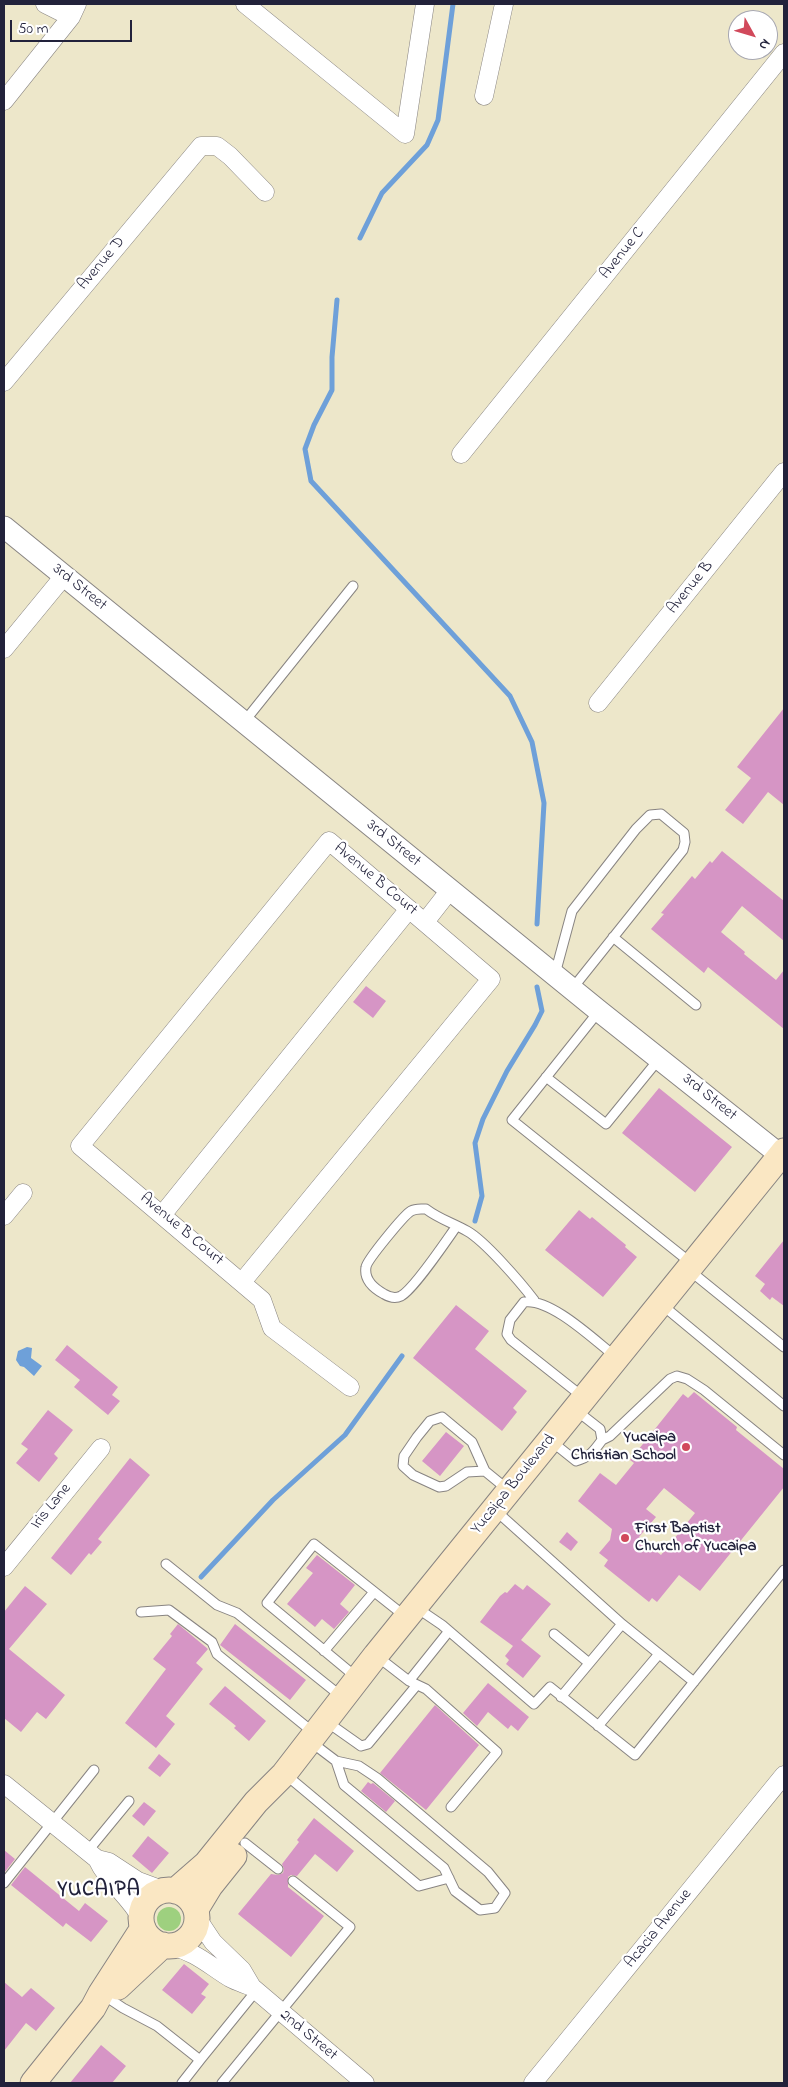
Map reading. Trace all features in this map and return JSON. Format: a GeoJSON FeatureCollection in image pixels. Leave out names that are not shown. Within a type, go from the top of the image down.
{"type":"FeatureCollection","features":[{"type":"Feature","properties":{"kind":"main road","name":"Yucaipa Boulevard"},"geometry":{"type":"LineString","coordinates":[[170,1891],[206,1864],[256,1802],[284,1774],[376,1655],[579,1403],[617,1359],[689,1266],[783,1155]]}},
{"type":"Feature","properties":{"kind":"main road","name":"Yucaipa Boulevard"},"geometry":{"type":"LineString","coordinates":[[196,1914],[216,1877],[268,1814],[284,1774]]}},
{"type":"Feature","properties":{"kind":"main road"},"geometry":{"type":"LineString","coordinates":[[33,2083],[100,2000],[133,1971],[166,1946],[184,1942],[191,1936],[196,1928],[196,1914],[191,1900],[184,1894],[170,1891],[156,1894],[148,1900],[144,1907],[142,1923],[100,2000]]}},
{"type":"Feature","properties":{"kind":"main road"},"geometry":{"type":"LineString","coordinates":[[142,1923],[151,1940],[166,1946]]}},
{"type":"Feature","properties":{"kind":"street"},"geometry":{"type":"LineString","coordinates":[[4,101],[74,10],[45,4]]}},
{"type":"Feature","properties":{"kind":"street"},"geometry":{"type":"LineString","coordinates":[[245,4],[405,134],[422,5]]}},
{"type":"Feature","properties":{"kind":"street"},"geometry":{"type":"LineString","coordinates":[[484,96],[504,4]]}},
{"type":"Feature","properties":{"kind":"street","name":"Avenue C"},"geometry":{"type":"LineString","coordinates":[[462,454],[784,54]]}},
{"type":"Feature","properties":{"kind":"street","name":"Avenue D"},"geometry":{"type":"LineString","coordinates":[[4,382],[201,146],[216,146],[230,156],[265,192]]}},
{"type":"Feature","properties":{"kind":"street","name":"Avenue B"},"geometry":{"type":"LineString","coordinates":[[598,703],[784,472]]}},
{"type":"Feature","properties":{"kind":"street","name":"3rd Street"},"geometry":{"type":"LineString","coordinates":[[4,527],[599,1011],[783,1155]]}},
{"type":"Feature","properties":{"kind":"street"},"geometry":{"type":"LineString","coordinates":[[4,649],[64,576]]}},
{"type":"Feature","properties":{"kind":"street","name":"Avenue B Court"},"geometry":{"type":"LineString","coordinates":[[242,1282],[491,979],[328,841],[80,1146],[262,1300],[272,1328],[350,1387]]}},
{"type":"Feature","properties":{"kind":"street"},"geometry":{"type":"LineString","coordinates":[[425,922],[450,890]]}},
{"type":"Feature","properties":{"kind":"street"},"geometry":{"type":"LineString","coordinates":[[162,1215],[409,909]]}},
{"type":"Feature","properties":{"kind":"street"},"geometry":{"type":"LineString","coordinates":[[4,1216],[22,1193]]}},
{"type":"Feature","properties":{"kind":"street","name":"Iris Lane"},"geometry":{"type":"LineString","coordinates":[[4,1566],[101,1448]]}},
{"type":"Feature","properties":{"kind":"street","name":"Acacia Avenue"},"geometry":{"type":"LineString","coordinates":[[533,2083],[784,1775]]}},
{"type":"Feature","properties":{"kind":"street"},"geometry":{"type":"LineString","coordinates":[[4,1784],[92,1856],[102,1871],[126,1896],[142,1923]]}},
{"type":"Feature","properties":{"kind":"street"},"geometry":{"type":"LineString","coordinates":[[92,1856],[109,1862],[138,1880],[170,1891]]}},
{"type":"Feature","properties":{"kind":"street","name":"2nd Street"},"geometry":{"type":"LineString","coordinates":[[196,1914],[213,1942],[242,1970],[254,1989],[280,2013],[366,2083]]}},
{"type":"Feature","properties":{"kind":"street","name":"2nd Street"},"geometry":{"type":"LineString","coordinates":[[166,1946],[192,1953],[231,1978],[254,1989]]}},
{"type":"Feature","properties":{"kind":"lane"},"geometry":{"type":"LineString","coordinates":[[244,722],[353,586]]}},
{"type":"Feature","properties":{"kind":"lane"},"geometry":{"type":"LineString","coordinates":[[555,975],[572,911],[636,829],[650,815],[661,814],[684,833],[685,842],[682,850],[572,989]]}},
{"type":"Feature","properties":{"kind":"lane"},"geometry":{"type":"LineString","coordinates":[[613,937],[696,1005]]}},
{"type":"Feature","properties":{"kind":"lane"},"geometry":{"type":"LineString","coordinates":[[599,1011],[512,1120],[784,1347]]}},
{"type":"Feature","properties":{"kind":"lane"},"geometry":{"type":"LineString","coordinates":[[546,1077],[606,1124],[660,1058]]}},
{"type":"Feature","properties":{"kind":"lane"},"geometry":{"type":"LineString","coordinates":[[456,1227],[418,1278],[401,1296],[391,1298],[380,1292],[366,1276],[366,1265],[400,1220],[412,1210],[426,1209],[435,1216],[467,1231],[477,1238],[519,1281],[534,1300],[556,1311],[617,1359]]}},
{"type":"Feature","properties":{"kind":"lane"},"geometry":{"type":"LineString","coordinates":[[534,1300],[524,1302],[510,1320],[507,1334],[511,1340],[579,1403],[600,1429],[602,1440]]}},
{"type":"Feature","properties":{"kind":"lane"},"geometry":{"type":"LineString","coordinates":[[660,1304],[784,1406]]}},
{"type":"Feature","properties":{"kind":"lane"},"geometry":{"type":"LineString","coordinates":[[550,1441],[576,1460],[588,1458],[602,1440],[610,1436],[670,1379],[677,1376],[687,1379],[704,1390],[784,1455]]}},
{"type":"Feature","properties":{"kind":"lane"},"geometry":{"type":"LineString","coordinates":[[485,1471],[467,1472],[446,1486],[439,1487],[413,1475],[403,1466],[404,1456],[430,1422],[442,1417],[472,1442],[485,1471],[502,1500],[622,1624],[694,1682]]}},
{"type":"Feature","properties":{"kind":"lane"},"geometry":{"type":"LineString","coordinates":[[350,1688],[324,1651],[267,1604],[314,1544],[374,1592],[449,1631],[534,1704],[550,1687],[635,1755],[784,1570]]}},
{"type":"Feature","properties":{"kind":"lane"},"geometry":{"type":"LineString","coordinates":[[166,1564],[217,1605],[237,1613],[350,1688]]}},
{"type":"Feature","properties":{"kind":"lane"},"geometry":{"type":"LineString","coordinates":[[324,1651],[374,1592]]}},
{"type":"Feature","properties":{"kind":"lane"},"geometry":{"type":"LineString","coordinates":[[141,1612],[169,1610],[212,1642],[217,1654],[316,1731],[336,1761],[344,1785],[444,1868],[455,1892],[480,1910],[495,1908],[505,1893],[488,1872],[377,1778],[359,1766],[336,1761]]}},
{"type":"Feature","properties":{"kind":"lane"},"geometry":{"type":"LineString","coordinates":[[562,1697],[622,1624]]}},
{"type":"Feature","properties":{"kind":"lane"},"geometry":{"type":"LineString","coordinates":[[316,1731],[361,1746],[368,1744],[449,1631]]}},
{"type":"Feature","properties":{"kind":"lane"},"geometry":{"type":"LineString","coordinates":[[554,1634],[589,1664]]}},
{"type":"Feature","properties":{"kind":"lane"},"geometry":{"type":"LineString","coordinates":[[598,1726],[659,1654]]}},
{"type":"Feature","properties":{"kind":"lane"},"geometry":{"type":"LineString","coordinates":[[376,1655],[412,1684],[426,1689],[497,1752],[451,1807]]}},
{"type":"Feature","properties":{"kind":"lane"},"geometry":{"type":"LineString","coordinates":[[4,1883],[94,1770]]}},
{"type":"Feature","properties":{"kind":"lane"},"geometry":{"type":"LineString","coordinates":[[284,1774],[419,1886],[448,1878]]}},
{"type":"Feature","properties":{"kind":"lane"},"geometry":{"type":"LineString","coordinates":[[92,1856],[129,1801]]}},
{"type":"Feature","properties":{"kind":"lane"},"geometry":{"type":"LineString","coordinates":[[245,1843],[278,1869]]}},
{"type":"Feature","properties":{"kind":"lane"},"geometry":{"type":"LineString","coordinates":[[222,2083],[350,1927],[293,1881]]}},
{"type":"Feature","properties":{"kind":"lane"},"geometry":{"type":"LineString","coordinates":[[182,2083],[254,1989]]}},
{"type":"Feature","properties":{"kind":"lane"},"geometry":{"type":"LineString","coordinates":[[100,2000],[123,2008],[157,2026],[200,2060]]}},
{"type":"Feature","properties":{"kind":"green space"},"geometry":{"type":"Polygon","coordinates":[[[169,1907],[178,1910],[181,1919],[178,1928],[169,1931],[160,1928],[157,1919],[160,1910],[169,1907]]]}},
{"type":"Feature","properties":{"kind":"water"},"geometry":{"type":"Polygon","coordinates":[[[27,1347],[32,1348],[31,1358],[42,1366],[34,1376],[24,1367],[20,1366],[16,1360],[18,1351],[27,1347]]]}},
{"type":"Feature","properties":{"kind":"building"},"geometry":{"type":"Polygon","coordinates":[[[784,708],[784,805],[768,792],[743,824],[725,810],[751,778],[737,767],[784,708]]]}},
{"type":"Feature","properties":{"kind":"building"},"geometry":{"type":"Polygon","coordinates":[[[722,851],[784,901],[784,941],[742,906],[721,932],[776,980],[784,970],[784,1029],[708,967],[704,973],[651,929],[664,914],[661,913],[692,876],[695,879],[710,861],[712,863],[722,851]]]}},
{"type":"Feature","properties":{"kind":"building"},"geometry":{"type":"Polygon","coordinates":[[[366,986],[386,1001],[373,1018],[353,1002],[366,986]]]}},
{"type":"Feature","properties":{"kind":"building"},"geometry":{"type":"Polygon","coordinates":[[[659,1088],[732,1147],[695,1192],[622,1133],[659,1088]]]}},
{"type":"Feature","properties":{"kind":"building"},"geometry":{"type":"Polygon","coordinates":[[[579,1210],[590,1219],[592,1217],[626,1245],[625,1247],[637,1257],[603,1297],[545,1250],[579,1210]]]}},
{"type":"Feature","properties":{"kind":"building"},"geometry":{"type":"Polygon","coordinates":[[[784,1240],[784,1306],[772,1297],[770,1300],[760,1291],[765,1284],[755,1276],[784,1240]]]}},
{"type":"Feature","properties":{"kind":"building"},"geometry":{"type":"Polygon","coordinates":[[[456,1305],[489,1331],[475,1349],[527,1391],[513,1408],[517,1412],[502,1431],[413,1358],[456,1305]]]}},
{"type":"Feature","properties":{"kind":"building"},"geometry":{"type":"Polygon","coordinates":[[[67,1345],[118,1387],[112,1395],[120,1401],[108,1415],[74,1387],[80,1380],[55,1360],[67,1345]]]}},
{"type":"Feature","properties":{"kind":"building"},"geometry":{"type":"Polygon","coordinates":[[[694,1392],[737,1427],[736,1430],[784,1469],[784,1487],[700,1591],[679,1575],[657,1602],[652,1598],[649,1602],[604,1566],[608,1560],[599,1553],[610,1540],[612,1529],[578,1501],[600,1473],[616,1485],[634,1463],[630,1460],[683,1394],[688,1398],[694,1392]],[[664,1488],[646,1509],[656,1517],[639,1537],[661,1555],[695,1513],[664,1488]]]}},
{"type":"Feature","properties":{"kind":"building"},"geometry":{"type":"Polygon","coordinates":[[[48,1410],[73,1430],[54,1454],[58,1458],[39,1482],[16,1463],[28,1449],[21,1444],[48,1410]]]}},
{"type":"Feature","properties":{"kind":"building"},"geometry":{"type":"Polygon","coordinates":[[[446,1432],[464,1446],[440,1476],[422,1461],[446,1432]]]}},
{"type":"Feature","properties":{"kind":"building"},"geometry":{"type":"Polygon","coordinates":[[[130,1458],[150,1475],[98,1539],[102,1542],[91,1555],[89,1553],[71,1575],[51,1558],[130,1458]]]}},
{"type":"Feature","properties":{"kind":"building"},"geometry":{"type":"Polygon","coordinates":[[[567,1532],[578,1542],[571,1551],[559,1542],[567,1532]]]}},
{"type":"Feature","properties":{"kind":"building"},"geometry":{"type":"Polygon","coordinates":[[[317,1555],[355,1585],[340,1604],[349,1612],[334,1629],[322,1619],[315,1627],[287,1604],[313,1573],[306,1568],[317,1555]]]}},
{"type":"Feature","properties":{"kind":"building"},"geometry":{"type":"Polygon","coordinates":[[[515,1584],[523,1590],[527,1585],[551,1604],[521,1640],[541,1656],[523,1678],[506,1664],[509,1660],[505,1656],[513,1646],[480,1622],[500,1596],[505,1592],[507,1593],[515,1584]]]}},
{"type":"Feature","properties":{"kind":"building"},"geometry":{"type":"Polygon","coordinates":[[[25,1586],[47,1604],[9,1649],[65,1695],[46,1719],[37,1712],[21,1732],[4,1718],[4,1612],[25,1586]]]}},
{"type":"Feature","properties":{"kind":"building"},"geometry":{"type":"Polygon","coordinates":[[[178,1624],[208,1649],[196,1663],[203,1669],[166,1716],[175,1724],[156,1748],[125,1723],[166,1669],[153,1659],[172,1636],[170,1634],[178,1624]]]}},
{"type":"Feature","properties":{"kind":"building"},"geometry":{"type":"Polygon","coordinates":[[[235,1624],[306,1680],[290,1700],[220,1645],[235,1624]]]}},
{"type":"Feature","properties":{"kind":"building"},"geometry":{"type":"Polygon","coordinates":[[[488,1683],[529,1717],[518,1731],[511,1725],[508,1729],[488,1712],[477,1726],[463,1713],[488,1683]]]}},
{"type":"Feature","properties":{"kind":"building"},"geometry":{"type":"Polygon","coordinates":[[[225,1686],[266,1721],[249,1741],[234,1728],[236,1726],[209,1704],[225,1686]]]}},
{"type":"Feature","properties":{"kind":"building"},"geometry":{"type":"Polygon","coordinates":[[[435,1705],[479,1745],[426,1810],[380,1773],[435,1705]]]}},
{"type":"Feature","properties":{"kind":"building"},"geometry":{"type":"Polygon","coordinates":[[[159,1754],[171,1764],[160,1777],[148,1768],[159,1754]]]}},
{"type":"Feature","properties":{"kind":"building"},"geometry":{"type":"Polygon","coordinates":[[[368,1782],[373,1783],[395,1801],[386,1812],[361,1791],[368,1782]]]}},
{"type":"Feature","properties":{"kind":"building"},"geometry":{"type":"Polygon","coordinates":[[[144,1802],[156,1811],[144,1826],[132,1816],[144,1802]]]}},
{"type":"Feature","properties":{"kind":"building"},"geometry":{"type":"Polygon","coordinates":[[[314,1818],[354,1851],[337,1872],[315,1854],[297,1876],[291,1875],[288,1877],[288,1887],[324,1916],[291,1957],[238,1914],[271,1874],[278,1875],[283,1873],[282,1864],[314,1818]]]}},
{"type":"Feature","properties":{"kind":"building"},"geometry":{"type":"Polygon","coordinates":[[[148,1836],[169,1853],[152,1873],[132,1856],[148,1836]]]}},
{"type":"Feature","properties":{"kind":"building"},"geometry":{"type":"Polygon","coordinates":[[[4,1850],[15,1859],[4,1873],[4,1850]]]}},
{"type":"Feature","properties":{"kind":"building"},"geometry":{"type":"Polygon","coordinates":[[[25,1867],[79,1911],[85,1903],[108,1921],[91,1942],[66,1923],[63,1927],[11,1885],[25,1867]]]}},
{"type":"Feature","properties":{"kind":"building"},"geometry":{"type":"Polygon","coordinates":[[[184,1964],[209,1984],[201,1994],[206,1997],[192,2014],[162,1990],[184,1964]]]}},
{"type":"Feature","properties":{"kind":"building"},"geometry":{"type":"Polygon","coordinates":[[[4,1982],[22,1997],[31,1988],[55,2008],[36,2031],[26,2023],[4,2051],[4,1982]]]}},
{"type":"Feature","properties":{"kind":"building"},"geometry":{"type":"Polygon","coordinates":[[[101,2045],[126,2066],[112,2083],[70,2083],[101,2045]]]}},
{"type":"Feature","properties":{"kind":"waterway"},"geometry":{"type":"LineString","coordinates":[[360,238],[382,193],[427,145],[438,120],[453,4]]}},
{"type":"Feature","properties":{"kind":"waterway"},"geometry":{"type":"LineString","coordinates":[[337,300],[332,357],[332,390],[314,425],[305,449],[311,481],[510,696],[532,742],[544,803],[537,924]]}},
{"type":"Feature","properties":{"kind":"waterway"},"geometry":{"type":"LineString","coordinates":[[475,1221],[482,1196],[475,1143],[483,1119],[507,1071],[542,1011],[537,987]]}},
{"type":"Feature","properties":{"kind":"waterway"},"geometry":{"type":"LineString","coordinates":[[201,1577],[273,1500],[345,1435],[402,1356]]}},
{"type":"Feature","properties":{"kind":"place","name":"Yucaipa Christian School"},"geometry":{"type":"Point","coordinates":[686,1447]}},
{"type":"Feature","properties":{"kind":"place","name":"First Baptist Church of Yucaipa"},"geometry":{"type":"Point","coordinates":[625,1538]}},
{"type":"Feature","properties":{"kind":"district","name":"YUCAIPA"},"geometry":{"type":"Point","coordinates":[99,1892]}}]}
